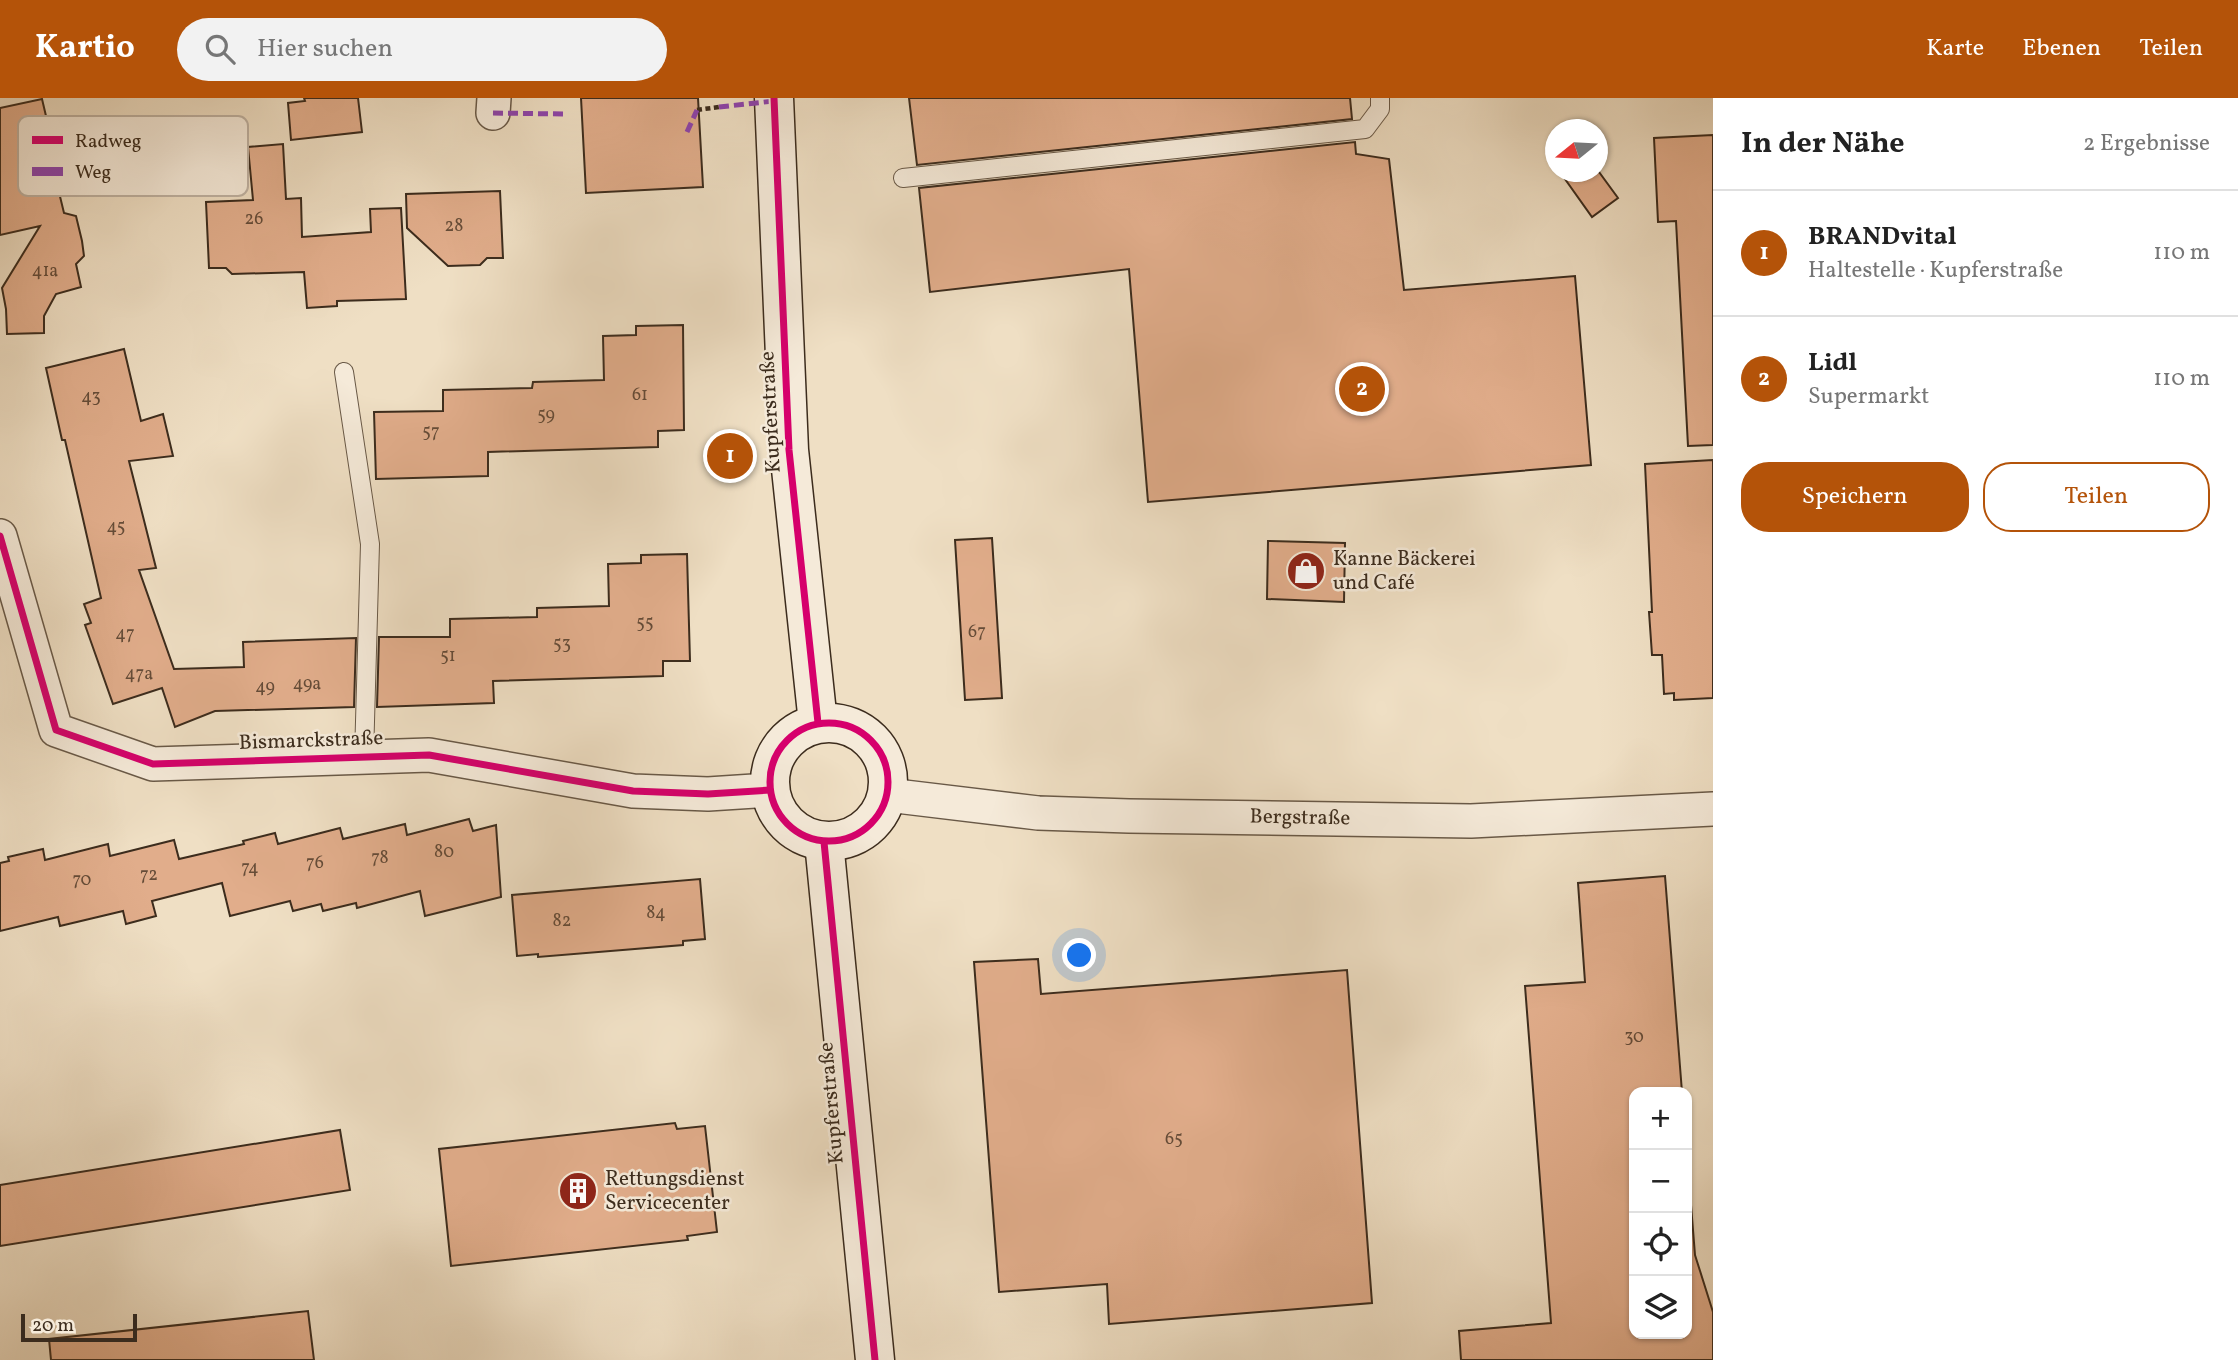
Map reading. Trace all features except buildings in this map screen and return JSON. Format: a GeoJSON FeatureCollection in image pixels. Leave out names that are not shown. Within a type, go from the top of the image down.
{"type":"FeatureCollection","features":[{"type":"Feature","properties":{"kind":"street","name":"Kupferstraße"},"geometry":{"type":"LineString","coordinates":[[774,98],[789,450],[818,723]]}},
{"type":"Feature","properties":{"kind":"street","name":"Bismarckstraße"},"geometry":{"type":"LineString","coordinates":[[0,536],[57,730],[153,764],[429,755],[633,791],[708,794],[770,790]]}},
{"type":"Feature","properties":{"kind":"street"},"geometry":{"type":"LineString","coordinates":[[818,723],[837,723],[856,729],[873,741],[883,755],[889,775],[884,807],[872,824],[845,841],[824,842],[803,836],[786,824],[776,810],[770,790],[772,764],[782,746],[799,731],[818,723]]}},
{"type":"Feature","properties":{"kind":"street","name":"Bergstraße"},"geometry":{"type":"LineString","coordinates":[[888,795],[1038,813],[1129,816],[1471,821],[1713,809]]}},
{"type":"Feature","properties":{"kind":"street","name":"Kupferstraße"},"geometry":{"type":"LineString","coordinates":[[824,842],[876,1360]]}},
{"type":"Feature","properties":{"kind":"lane"},"geometry":{"type":"LineString","coordinates":[[903,178],[1365,129],[1381,109],[1380,98]]}},
{"type":"Feature","properties":{"kind":"lane"},"geometry":{"type":"LineString","coordinates":[[344,372],[370,544],[363,757]]}},
{"type":"Feature","properties":{"kind":"path"},"geometry":{"type":"LineString","coordinates":[[697,110],[719,107]]}},
{"type":"Feature","properties":{"kind":"marked path"},"geometry":{"type":"LineString","coordinates":[[719,107],[774,101]]}},
{"type":"Feature","properties":{"kind":"marked path"},"geometry":{"type":"LineString","coordinates":[[687,132],[697,110]]}},
{"type":"Feature","properties":{"kind":"marked path"},"geometry":{"type":"LineString","coordinates":[[493,113],[564,114]]}},
{"type":"Feature","properties":{"kind":"cycle path"},"geometry":{"type":"LineString","coordinates":[[774,98],[789,450],[818,723]]}},
{"type":"Feature","properties":{"kind":"cycle path"},"geometry":{"type":"LineString","coordinates":[[0,536],[56,730],[153,764],[429,755],[633,791],[708,794],[770,790]]}},
{"type":"Feature","properties":{"kind":"cycle path"},"geometry":{"type":"LineString","coordinates":[[829,723],[852,727],[871,740],[884,759],[888,782],[884,805],[871,824],[852,837],[829,841],[806,837],[787,824],[774,805],[770,782],[774,759],[787,740],[806,727],[829,723]]}},
{"type":"Feature","properties":{"kind":"cycle path"},"geometry":{"type":"LineString","coordinates":[[824,842],[875,1360]]}},
{"type":"Feature","properties":{"kind":"place","name":"Lidl"},"geometry":{"type":"Point","coordinates":[1362,389]}},
{"type":"Feature","properties":{"kind":"place","name":"BRANDvital"},"geometry":{"type":"Point","coordinates":[730,456]}},
{"type":"Feature","properties":{"kind":"place","name":"Kanne Bäckerei und Café"},"geometry":{"type":"Point","coordinates":[1306,571]}},
{"type":"Feature","properties":{"kind":"place","name":"Rettungsdienst Servicecenter"},"geometry":{"type":"Point","coordinates":[578,1191]}}]}
